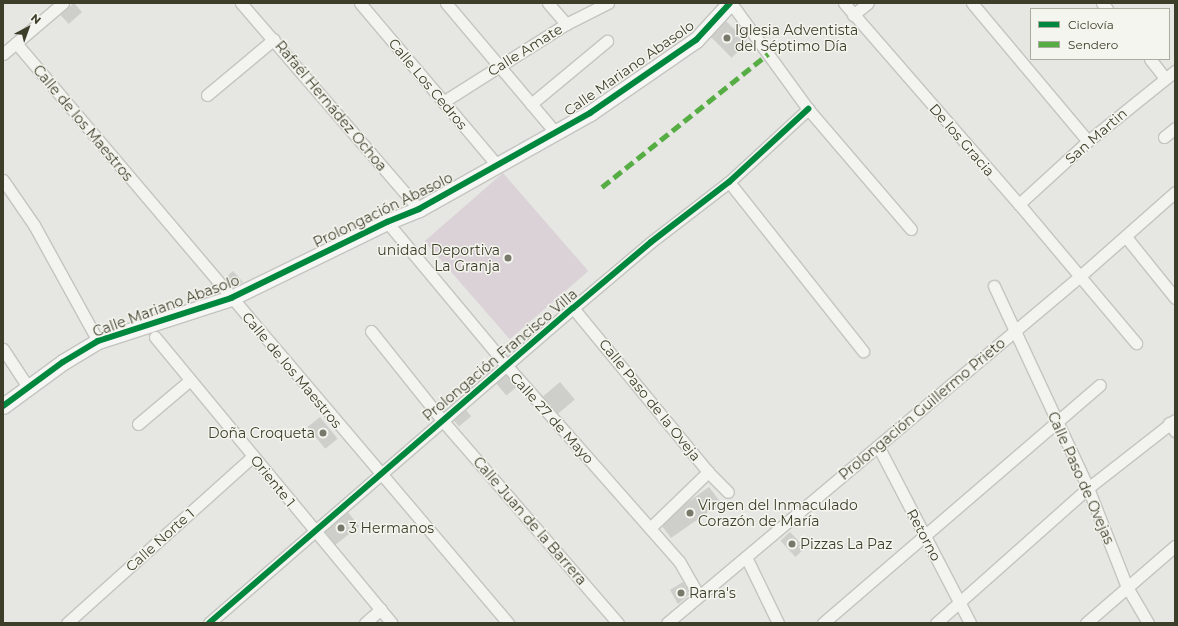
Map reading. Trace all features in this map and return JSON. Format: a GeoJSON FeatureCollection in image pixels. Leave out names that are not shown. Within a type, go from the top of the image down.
{"type":"FeatureCollection","features":[{"type":"Feature","properties":{"kind":"street"},"geometry":{"type":"LineString","coordinates":[[3,54],[63,3]]}},
{"type":"Feature","properties":{"kind":"street","name":"Rafaél Hernádez Ochoa"},"geometry":{"type":"LineString","coordinates":[[241,3],[274,39],[419,209]]}},
{"type":"Feature","properties":{"kind":"street","name":"Calle Los Cedros"},"geometry":{"type":"LineString","coordinates":[[360,3],[497,166]]}},
{"type":"Feature","properties":{"kind":"street"},"geometry":{"type":"LineString","coordinates":[[446,3],[555,132]]}},
{"type":"Feature","properties":{"kind":"street"},"geometry":{"type":"LineString","coordinates":[[548,3],[566,24]]}},
{"type":"Feature","properties":{"kind":"street","name":"Calle Amate"},"geometry":{"type":"LineString","coordinates":[[444,102],[566,24],[608,3]]}},
{"type":"Feature","properties":{"kind":"street"},"geometry":{"type":"LineString","coordinates":[[731,3],[808,109],[911,229]]}},
{"type":"Feature","properties":{"kind":"street","name":"Calle Mariano Abasolo"},"geometry":{"type":"LineString","coordinates":[[497,166],[590,113],[696,40],[731,3]]}},
{"type":"Feature","properties":{"kind":"street","name":"De los Gracia"},"geometry":{"type":"LineString","coordinates":[[844,3],[853,16],[1019,204],[1136,343]]}},
{"type":"Feature","properties":{"kind":"street"},"geometry":{"type":"LineString","coordinates":[[853,16],[868,3]]}},
{"type":"Feature","properties":{"kind":"street"},"geometry":{"type":"LineString","coordinates":[[972,3],[1088,142]]}},
{"type":"Feature","properties":{"kind":"street"},"geometry":{"type":"LineString","coordinates":[[207,95],[274,39]]}},
{"type":"Feature","properties":{"kind":"street"},"geometry":{"type":"LineString","coordinates":[[531,104],[608,40]]}},
{"type":"Feature","properties":{"kind":"street","name":"Calle de los Maestros"},"geometry":{"type":"LineString","coordinates":[[16,43],[380,474],[508,623]]}},
{"type":"Feature","properties":{"kind":"street"},"geometry":{"type":"LineString","coordinates":[[1151,60],[1166,78]]}},
{"type":"Feature","properties":{"kind":"street","name":"San Martin"},"geometry":{"type":"LineString","coordinates":[[1019,204],[1088,142],[1175,71]]}},
{"type":"Feature","properties":{"kind":"street","name":"Prolongación Francisco Villa"},"geometry":{"type":"LineString","coordinates":[[209,623],[573,308],[651,242],[729,182],[808,109]]}},
{"type":"Feature","properties":{"kind":"street"},"geometry":{"type":"LineString","coordinates":[[1164,137],[1175,128]]}},
{"type":"Feature","properties":{"kind":"street","name":"Prolongación Abasolo"},"geometry":{"type":"LineString","coordinates":[[301,264],[388,222],[419,209],[497,166]]}},
{"type":"Feature","properties":{"kind":"street"},"geometry":{"type":"LineString","coordinates":[[3,180],[34,225],[98,341]]}},
{"type":"Feature","properties":{"kind":"street"},"geometry":{"type":"LineString","coordinates":[[729,182],[863,351]]}},
{"type":"Feature","properties":{"kind":"street","name":"Prolongación Guillermo Prieto"},"geometry":{"type":"LineString","coordinates":[[667,623],[1014,332],[1173,196]]}},
{"type":"Feature","properties":{"kind":"street","name":"Calle 27 de Mayo"},"geometry":{"type":"LineString","coordinates":[[388,222],[506,365],[679,561],[699,596]]}},
{"type":"Feature","properties":{"kind":"street"},"geometry":{"type":"LineString","coordinates":[[1126,237],[1175,298]]}},
{"type":"Feature","properties":{"kind":"street","name":"Calle Mariano Abasolo"},"geometry":{"type":"LineString","coordinates":[[3,406],[63,362],[98,341],[231,298],[301,264]]}},
{"type":"Feature","properties":{"kind":"street","name":"Calle Paso de Ovejas"},"geometry":{"type":"LineString","coordinates":[[994,286],[1014,332],[1088,488],[1127,587],[1148,623]]}},
{"type":"Feature","properties":{"kind":"street","name":"Calle Paso de la Oveja"},"geometry":{"type":"LineString","coordinates":[[573,308],[708,472],[728,492]]}},
{"type":"Feature","properties":{"kind":"street","name":"Calle Juan de la Barrera"},"geometry":{"type":"LineString","coordinates":[[371,331],[442,420],[618,623]]}},
{"type":"Feature","properties":{"kind":"street","name":"Oriente 1"},"geometry":{"type":"LineString","coordinates":[[155,337],[314,531],[392,623]]}},
{"type":"Feature","properties":{"kind":"street"},"geometry":{"type":"LineString","coordinates":[[3,349],[28,388]]}},
{"type":"Feature","properties":{"kind":"street"},"geometry":{"type":"LineString","coordinates":[[138,424],[190,380]]}},
{"type":"Feature","properties":{"kind":"street"},"geometry":{"type":"LineString","coordinates":[[823,623],[1100,385]]}},
{"type":"Feature","properties":{"kind":"street"},"geometry":{"type":"LineString","coordinates":[[936,623],[1088,488],[1173,425]]}},
{"type":"Feature","properties":{"kind":"street","name":"Retorno"},"geometry":{"type":"LineString","coordinates":[[878,446],[970,623]]}},
{"type":"Feature","properties":{"kind":"street","name":"Calle Norte 1"},"geometry":{"type":"LineString","coordinates":[[67,623],[252,456]]}},
{"type":"Feature","properties":{"kind":"street"},"geometry":{"type":"LineString","coordinates":[[650,528],[708,472]]}},
{"type":"Feature","properties":{"kind":"street"},"geometry":{"type":"LineString","coordinates":[[1086,623],[1175,546]]}},
{"type":"Feature","properties":{"kind":"street"},"geometry":{"type":"LineString","coordinates":[[746,557],[778,623]]}},
{"type":"Feature","properties":{"kind":"street"},"geometry":{"type":"LineString","coordinates":[[365,623],[381,609]]}},
{"type":"Feature","properties":{"kind":"shaded area","name":"unidad Deportiva La Granja"},"geometry":{"type":"Polygon","coordinates":[[[503,173],[588,271],[510,339],[425,241],[503,173]]]}},
{"type":"Feature","properties":{"kind":"building"},"geometry":{"type":"Polygon","coordinates":[[[74,3],[82,12],[69,24],[61,15],[74,3]]]}},
{"type":"Feature","properties":{"kind":"building","name":"Iglesia Adventista del Séptimo Día"},"geometry":{"type":"Polygon","coordinates":[[[726,21],[747,42],[732,58],[710,37],[726,21]]]}},
{"type":"Feature","properties":{"kind":"building"},"geometry":{"type":"Polygon","coordinates":[[[233,271],[243,282],[232,287],[225,278],[233,271]]]}},
{"type":"Feature","properties":{"kind":"building"},"geometry":{"type":"Polygon","coordinates":[[[506,375],[516,387],[506,396],[496,383],[506,375]]]}},
{"type":"Feature","properties":{"kind":"building"},"geometry":{"type":"Polygon","coordinates":[[[560,382],[575,400],[558,414],[543,396],[560,382]]]}},
{"type":"Feature","properties":{"kind":"building"},"geometry":{"type":"Polygon","coordinates":[[[466,410],[471,416],[459,426],[454,420],[466,410]]]}},
{"type":"Feature","properties":{"kind":"building","name":"Doña Croqueta"},"geometry":{"type":"Polygon","coordinates":[[[320,417],[338,439],[325,449],[308,427],[320,417]]]}},
{"type":"Feature","properties":{"kind":"building","name":"Virgen del Inmaculado Corazón de María"},"geometry":{"type":"Polygon","coordinates":[[[709,487],[721,503],[671,538],[662,526],[681,507],[709,487]]]}},
{"type":"Feature","properties":{"kind":"building","name":"3 Hermanos"},"geometry":{"type":"Polygon","coordinates":[[[348,512],[359,526],[335,545],[324,530],[348,512]]]}},
{"type":"Feature","properties":{"kind":"building","name":"Pizzas La Paz"},"geometry":{"type":"Polygon","coordinates":[[[790,532],[805,548],[795,557],[780,541],[790,532]]]}},
{"type":"Feature","properties":{"kind":"building","name":"Rarra's"},"geometry":{"type":"Polygon","coordinates":[[[683,582],[690,594],[678,604],[670,590],[683,582]]]}},
{"type":"Feature","properties":{"kind":"marked path"},"geometry":{"type":"LineString","coordinates":[[602,187],[768,54]]}},
{"type":"Feature","properties":{"kind":"cycle path"},"geometry":{"type":"LineString","coordinates":[[3,406],[63,362],[98,341],[231,298],[387,222],[419,209],[590,113],[696,40],[730,3]]}},
{"type":"Feature","properties":{"kind":"cycle path"},"geometry":{"type":"LineString","coordinates":[[209,623],[573,308],[651,242],[729,182],[808,109]]}},
{"type":"Feature","properties":{"kind":"place","name":"Iglesia Adventista del Séptimo Día"},"geometry":{"type":"Point","coordinates":[727,38]}},
{"type":"Feature","properties":{"kind":"place","name":"unidad Deportiva La Granja"},"geometry":{"type":"Point","coordinates":[508,258]}},
{"type":"Feature","properties":{"kind":"place","name":"Doña Croqueta"},"geometry":{"type":"Point","coordinates":[323,433]}},
{"type":"Feature","properties":{"kind":"place","name":"Virgen del Inmaculado Corazón de María"},"geometry":{"type":"Point","coordinates":[690,513]}},
{"type":"Feature","properties":{"kind":"place","name":"3 Hermanos"},"geometry":{"type":"Point","coordinates":[341,528]}},
{"type":"Feature","properties":{"kind":"place","name":"Pizzas La Paz"},"geometry":{"type":"Point","coordinates":[792,544]}},
{"type":"Feature","properties":{"kind":"place","name":"Rarra's"},"geometry":{"type":"Point","coordinates":[681,593]}}]}
